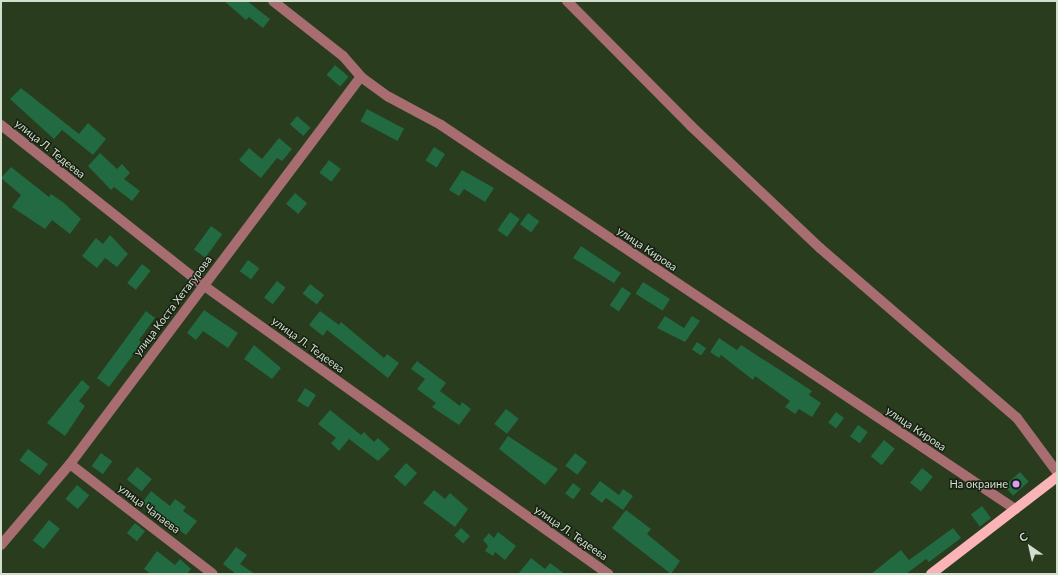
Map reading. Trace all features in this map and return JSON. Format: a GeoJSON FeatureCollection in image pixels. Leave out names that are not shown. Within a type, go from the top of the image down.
{"type":"FeatureCollection","features":[{"type":"Feature","properties":{"kind":"main road"},"geometry":{"type":"LineString","coordinates":[[931,574],[1057,477]]}},
{"type":"Feature","properties":{"kind":"street","name":"улица Кирова"},"geometry":{"type":"LineString","coordinates":[[273,1],[343,56],[361,77],[441,125],[1014,509]]}},
{"type":"Feature","properties":{"kind":"street"},"geometry":{"type":"LineString","coordinates":[[567,1],[691,126],[820,248],[1017,418],[1057,472]]}},
{"type":"Feature","properties":{"kind":"street","name":"улица Коста Хетагурова"},"geometry":{"type":"LineString","coordinates":[[1,546],[70,464],[203,285],[361,77]]}},
{"type":"Feature","properties":{"kind":"street","name":"улица Л. Тедеева"},"geometry":{"type":"LineString","coordinates":[[1,125],[203,285],[608,574]]}},
{"type":"Feature","properties":{"kind":"street","name":"улица Чапаева"},"geometry":{"type":"LineString","coordinates":[[70,464],[213,574]]}},
{"type":"Feature","properties":{"kind":"building"},"geometry":{"type":"Polygon","coordinates":[[[224,1],[247,1],[270,19],[263,28],[249,17],[246,20],[224,1]]]}},
{"type":"Feature","properties":{"kind":"building"},"geometry":{"type":"Polygon","coordinates":[[[335,65],[349,77],[340,87],[326,75],[335,65]]]}},
{"type":"Feature","properties":{"kind":"building"},"geometry":{"type":"Polygon","coordinates":[[[21,88],[79,134],[88,123],[106,139],[93,155],[62,130],[54,139],[10,99],[21,88]]]}},
{"type":"Feature","properties":{"kind":"building"},"geometry":{"type":"Polygon","coordinates":[[[367,109],[404,129],[398,141],[360,121],[367,109]]]}},
{"type":"Feature","properties":{"kind":"building"},"geometry":{"type":"Polygon","coordinates":[[[297,116],[311,128],[303,136],[290,124],[297,116]]]}},
{"type":"Feature","properties":{"kind":"building"},"geometry":{"type":"Polygon","coordinates":[[[279,138],[292,149],[282,161],[277,158],[261,178],[239,160],[249,148],[262,159],[279,138]]]}},
{"type":"Feature","properties":{"kind":"building"},"geometry":{"type":"Polygon","coordinates":[[[434,147],[445,154],[437,167],[426,161],[434,147]]]}},
{"type":"Feature","properties":{"kind":"building"},"geometry":{"type":"Polygon","coordinates":[[[100,153],[117,169],[122,164],[130,173],[124,179],[140,191],[132,201],[114,187],[111,190],[88,166],[100,153]]]}},
{"type":"Feature","properties":{"kind":"building"},"geometry":{"type":"Polygon","coordinates":[[[329,160],[341,169],[331,182],[319,173],[329,160]]]}},
{"type":"Feature","properties":{"kind":"building"},"geometry":{"type":"Polygon","coordinates":[[[11,167],[49,197],[51,194],[64,203],[81,219],[70,234],[52,220],[45,229],[12,207],[21,195],[1,178],[11,167]]]}},
{"type":"Feature","properties":{"kind":"building"},"geometry":{"type":"Polygon","coordinates":[[[462,170],[494,188],[485,202],[464,189],[459,196],[449,190],[462,170]]]}},
{"type":"Feature","properties":{"kind":"building"},"geometry":{"type":"Polygon","coordinates":[[[295,193],[307,203],[298,214],[286,204],[295,193]]]}},
{"type":"Feature","properties":{"kind":"building"},"geometry":{"type":"Polygon","coordinates":[[[510,212],[520,219],[507,237],[497,230],[510,212]]]}},
{"type":"Feature","properties":{"kind":"building"},"geometry":{"type":"Polygon","coordinates":[[[528,213],[539,221],[531,233],[520,224],[528,213]]]}},
{"type":"Feature","properties":{"kind":"building"},"geometry":{"type":"Polygon","coordinates":[[[211,226],[222,234],[205,258],[194,249],[211,226]]]}},
{"type":"Feature","properties":{"kind":"building"},"geometry":{"type":"Polygon","coordinates":[[[110,235],[128,254],[117,267],[105,258],[97,268],[82,256],[96,238],[103,244],[110,235]]]}},
{"type":"Feature","properties":{"kind":"building"},"geometry":{"type":"Polygon","coordinates":[[[581,246],[621,273],[614,283],[573,258],[581,246]]]}},
{"type":"Feature","properties":{"kind":"building"},"geometry":{"type":"Polygon","coordinates":[[[248,260],[259,268],[251,280],[240,271],[248,260]]]}},
{"type":"Feature","properties":{"kind":"building"},"geometry":{"type":"Polygon","coordinates":[[[142,264],[151,271],[136,290],[127,283],[142,264]]]}},
{"type":"Feature","properties":{"kind":"building"},"geometry":{"type":"Polygon","coordinates":[[[277,281],[286,288],[273,304],[264,298],[277,281]]]}},
{"type":"Feature","properties":{"kind":"building"},"geometry":{"type":"Polygon","coordinates":[[[643,282],[670,299],[663,311],[636,294],[643,282]]]}},
{"type":"Feature","properties":{"kind":"building"},"geometry":{"type":"Polygon","coordinates":[[[310,284],[324,295],[317,305],[303,293],[310,284]]]}},
{"type":"Feature","properties":{"kind":"building"},"geometry":{"type":"Polygon","coordinates":[[[622,287],[631,293],[619,311],[610,305],[622,287]]]}},
{"type":"Feature","properties":{"kind":"building"},"geometry":{"type":"Polygon","coordinates":[[[204,310],[238,333],[228,348],[203,331],[196,340],[187,333],[204,310]]]}},
{"type":"Feature","properties":{"kind":"building"},"geometry":{"type":"Polygon","coordinates":[[[146,311],[155,318],[139,340],[142,343],[109,387],[97,378],[146,311]]]}},
{"type":"Feature","properties":{"kind":"building"},"geometry":{"type":"Polygon","coordinates":[[[320,311],[339,325],[341,322],[384,358],[387,354],[399,363],[388,378],[327,330],[323,336],[309,325],[320,311]]]}},
{"type":"Feature","properties":{"kind":"building"},"geometry":{"type":"Polygon","coordinates":[[[665,316],[684,328],[692,316],[700,321],[685,342],[657,328],[665,316]]]}},
{"type":"Feature","properties":{"kind":"building"},"geometry":{"type":"Polygon","coordinates":[[[719,338],[737,350],[741,345],[812,391],[809,395],[821,403],[812,417],[799,409],[795,414],[785,407],[790,401],[755,376],[753,380],[721,355],[719,358],[710,352],[719,338]]]}},
{"type":"Feature","properties":{"kind":"building"},"geometry":{"type":"Polygon","coordinates":[[[697,342],[706,348],[701,356],[692,349],[697,342]]]}},
{"type":"Feature","properties":{"kind":"building"},"geometry":{"type":"Polygon","coordinates":[[[254,345],[281,368],[272,379],[244,359],[254,345]]]}},
{"type":"Feature","properties":{"kind":"building"},"geometry":{"type":"Polygon","coordinates":[[[417,361],[446,383],[440,391],[460,406],[462,402],[471,409],[459,425],[432,407],[436,403],[417,389],[425,379],[411,369],[417,361]]]}},
{"type":"Feature","properties":{"kind":"building"},"geometry":{"type":"Polygon","coordinates":[[[82,380],[90,387],[79,401],[85,406],[65,436],[47,423],[82,380]]]}},
{"type":"Feature","properties":{"kind":"building"},"geometry":{"type":"Polygon","coordinates":[[[305,388],[316,395],[308,408],[297,401],[305,388]]]}},
{"type":"Feature","properties":{"kind":"building"},"geometry":{"type":"Polygon","coordinates":[[[506,409],[519,419],[507,434],[494,424],[506,409]]]}},
{"type":"Feature","properties":{"kind":"building"},"geometry":{"type":"Polygon","coordinates":[[[330,410],[361,435],[364,432],[374,442],[378,438],[390,449],[378,461],[349,439],[339,451],[331,443],[336,438],[318,424],[330,410]]]}},
{"type":"Feature","properties":{"kind":"building"},"geometry":{"type":"Polygon","coordinates":[[[836,412],[844,418],[836,428],[828,422],[836,412]]]}},
{"type":"Feature","properties":{"kind":"building"},"geometry":{"type":"Polygon","coordinates":[[[858,425],[868,432],[860,443],[850,436],[858,425]]]}},
{"type":"Feature","properties":{"kind":"building"},"geometry":{"type":"Polygon","coordinates":[[[508,436],[558,469],[545,485],[499,449],[508,436]]]}},
{"type":"Feature","properties":{"kind":"building"},"geometry":{"type":"Polygon","coordinates":[[[884,440],[895,449],[882,465],[871,456],[884,440]]]}},
{"type":"Feature","properties":{"kind":"building"},"geometry":{"type":"Polygon","coordinates":[[[28,449],[48,464],[40,475],[20,460],[28,449]]]}},
{"type":"Feature","properties":{"kind":"building"},"geometry":{"type":"Polygon","coordinates":[[[101,453],[112,461],[103,474],[92,466],[101,453]]]}},
{"type":"Feature","properties":{"kind":"building"},"geometry":{"type":"Polygon","coordinates":[[[575,453],[587,462],[577,475],[565,466],[575,453]]]}},
{"type":"Feature","properties":{"kind":"building"},"geometry":{"type":"Polygon","coordinates":[[[406,463],[417,473],[405,486],[394,476],[406,463]]]}},
{"type":"Feature","properties":{"kind":"building"},"geometry":{"type":"Polygon","coordinates":[[[137,467],[152,479],[142,491],[127,479],[137,467]]]}},
{"type":"Feature","properties":{"kind":"building"},"geometry":{"type":"Polygon","coordinates":[[[922,468],[933,477],[921,492],[910,483],[922,468]]]}},
{"type":"Feature","properties":{"kind":"building","name":"На окраине"},"geometry":{"type":"Polygon","coordinates":[[[1020,472],[1029,482],[1013,496],[1004,486],[1020,472]]]}},
{"type":"Feature","properties":{"kind":"building"},"geometry":{"type":"Polygon","coordinates":[[[600,481],[619,495],[623,489],[633,496],[623,510],[606,498],[602,503],[590,494],[600,481]]]}},
{"type":"Feature","properties":{"kind":"building"},"geometry":{"type":"Polygon","coordinates":[[[573,483],[581,489],[573,499],[565,493],[573,483]]]}},
{"type":"Feature","properties":{"kind":"building"},"geometry":{"type":"Polygon","coordinates":[[[77,485],[89,495],[78,509],[65,499],[77,485]]]}},
{"type":"Feature","properties":{"kind":"building"},"geometry":{"type":"Polygon","coordinates":[[[434,490],[445,499],[450,493],[468,509],[455,527],[423,503],[434,490]]]}},
{"type":"Feature","properties":{"kind":"building"},"geometry":{"type":"Polygon","coordinates":[[[151,491],[170,506],[175,499],[186,507],[183,511],[197,521],[186,535],[142,503],[151,491]]]}},
{"type":"Feature","properties":{"kind":"building"},"geometry":{"type":"Polygon","coordinates":[[[982,506],[991,518],[980,526],[971,514],[982,506]]]}},
{"type":"Feature","properties":{"kind":"building"},"geometry":{"type":"Polygon","coordinates":[[[626,510],[651,529],[647,534],[680,561],[671,574],[612,528],[626,510]]]}},
{"type":"Feature","properties":{"kind":"building"},"geometry":{"type":"Polygon","coordinates":[[[49,520],[60,529],[44,549],[33,540],[49,520]]]}},
{"type":"Feature","properties":{"kind":"building"},"geometry":{"type":"Polygon","coordinates":[[[135,523],[145,531],[137,541],[127,533],[135,523]]]}},
{"type":"Feature","properties":{"kind":"building"},"geometry":{"type":"Polygon","coordinates":[[[461,528],[470,536],[463,543],[454,535],[461,528]]]}},
{"type":"Feature","properties":{"kind":"building"},"geometry":{"type":"Polygon","coordinates":[[[953,528],[961,538],[929,562],[926,559],[906,574],[871,574],[901,550],[909,560],[953,528]]]}},
{"type":"Feature","properties":{"kind":"building"},"geometry":{"type":"Polygon","coordinates":[[[498,532],[516,546],[505,560],[495,552],[493,556],[485,551],[488,546],[483,540],[489,533],[494,538],[498,532]]]}},
{"type":"Feature","properties":{"kind":"building"},"geometry":{"type":"Polygon","coordinates":[[[236,547],[247,555],[240,564],[255,574],[236,574],[223,564],[236,547]]]}},
{"type":"Feature","properties":{"kind":"building"},"geometry":{"type":"Polygon","coordinates":[[[157,551],[175,565],[180,559],[191,569],[187,574],[151,574],[144,569],[157,551]]]}},
{"type":"Feature","properties":{"kind":"building"},"geometry":{"type":"Polygon","coordinates":[[[531,558],[545,569],[550,563],[565,574],[518,574],[531,558]]]}},
{"type":"Feature","properties":{"kind":"place","name":"На окраине"},"geometry":{"type":"Point","coordinates":[1016,484]}}]}
